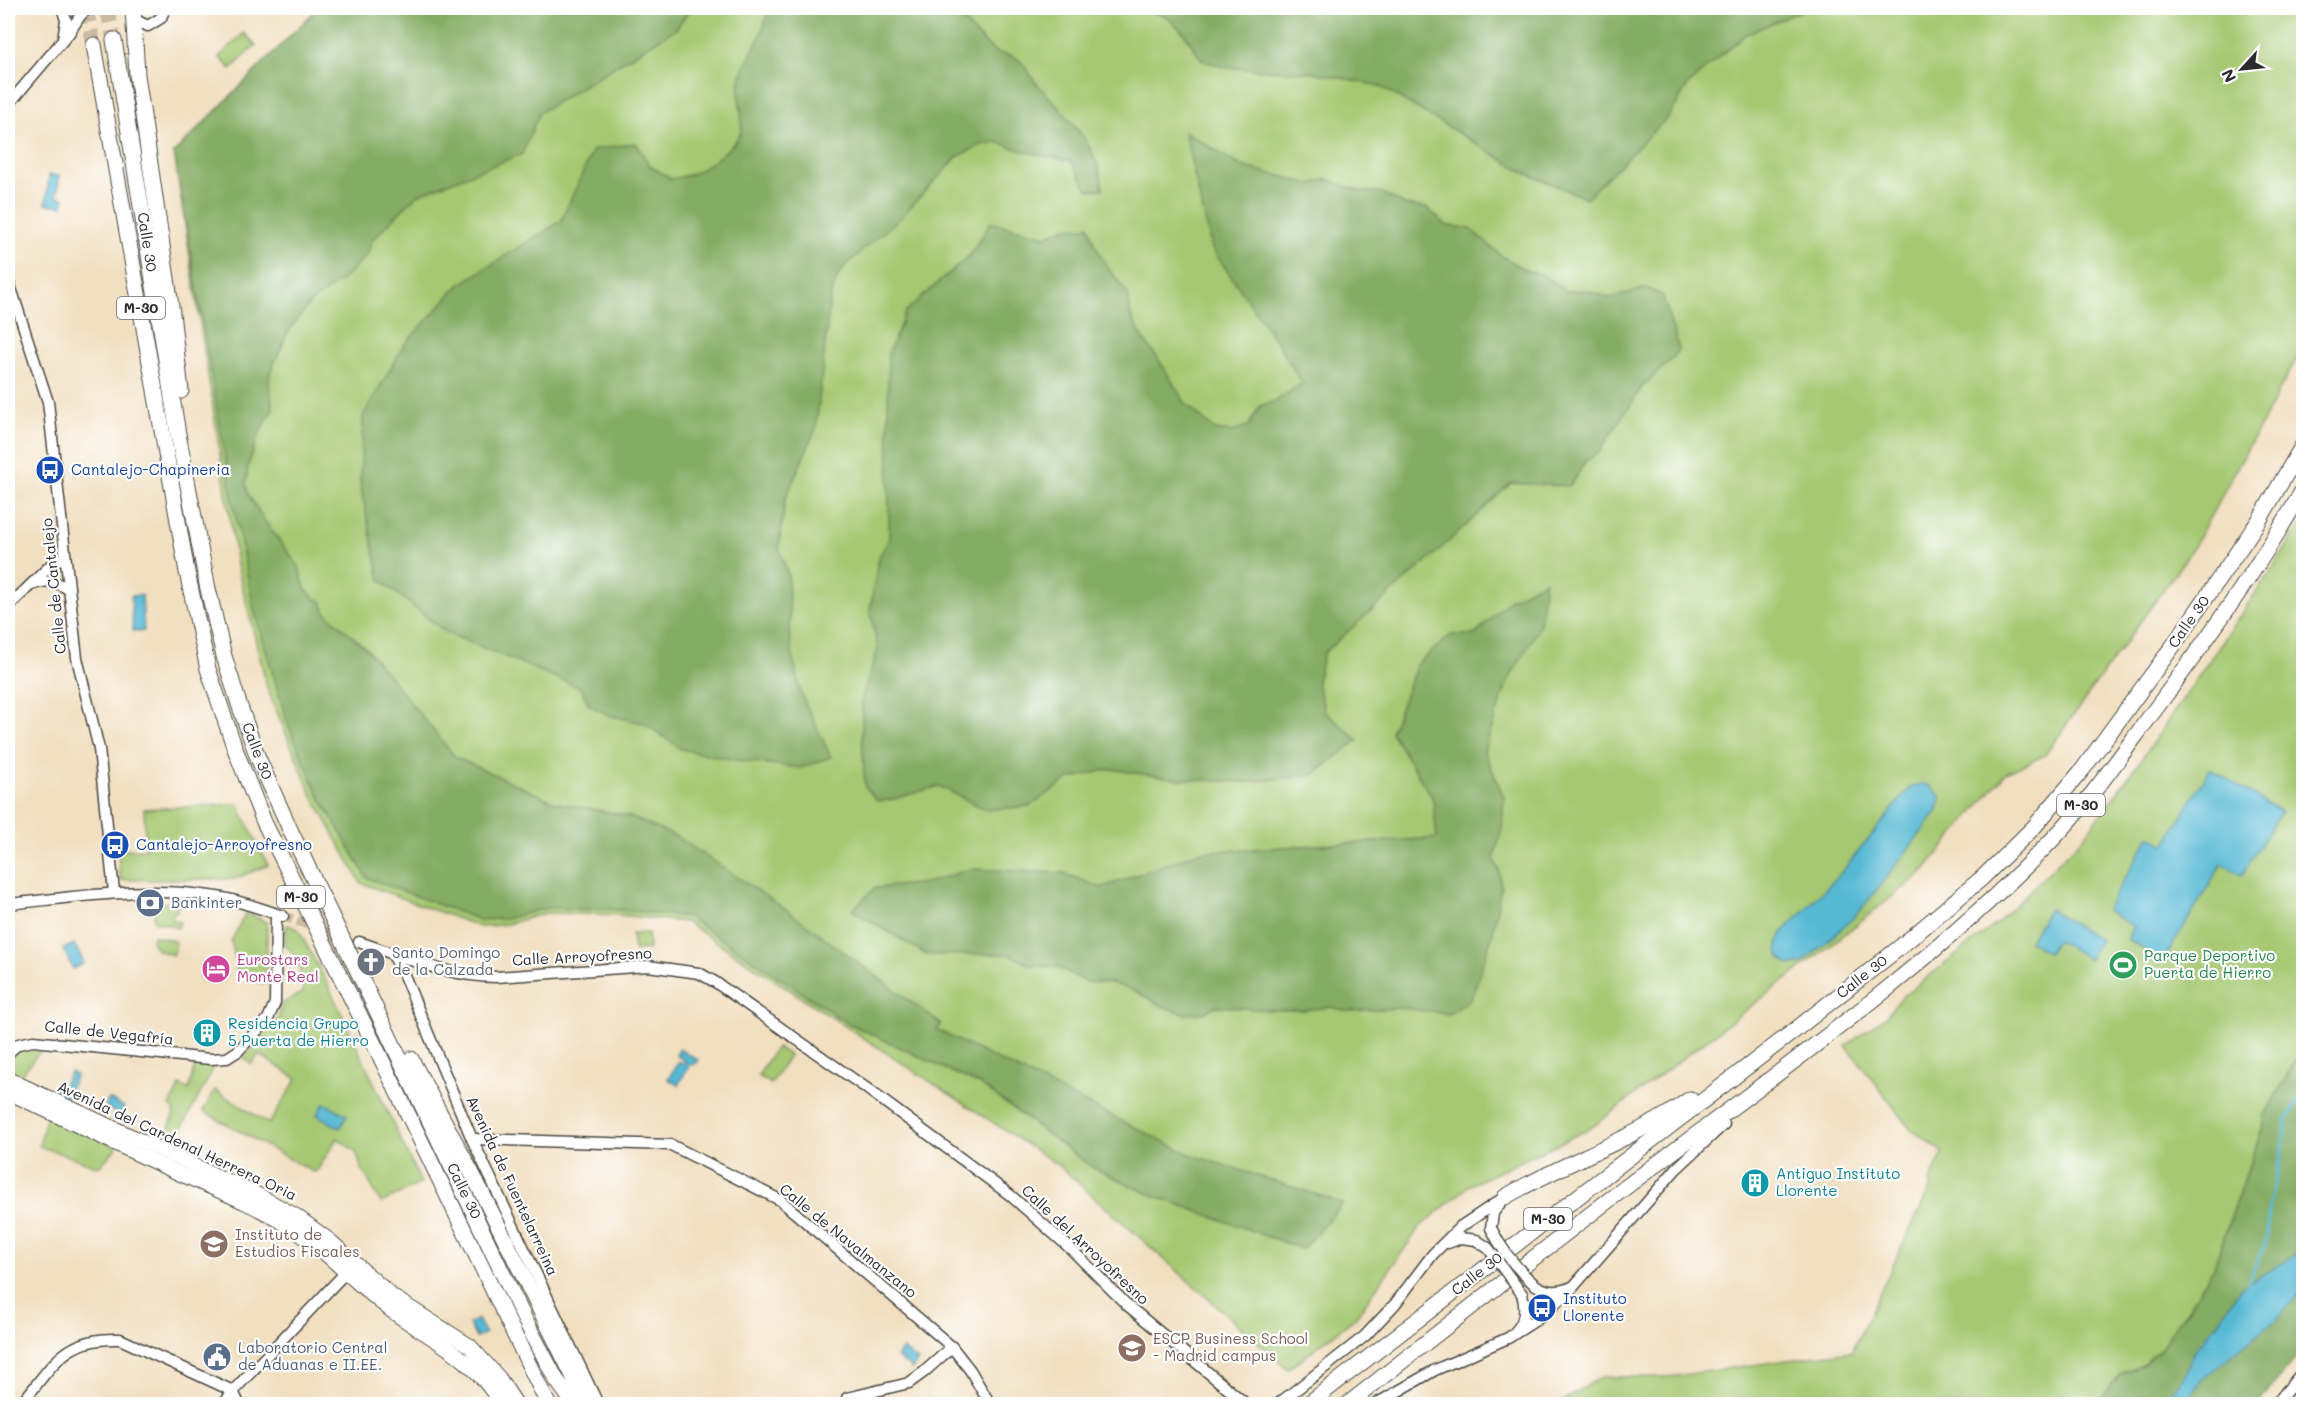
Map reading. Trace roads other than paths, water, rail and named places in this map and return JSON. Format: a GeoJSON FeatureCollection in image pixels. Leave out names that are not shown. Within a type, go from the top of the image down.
{"type":"FeatureCollection","features":[{"type":"Feature","properties":{"kind":"highway"},"geometry":{"type":"LineString","coordinates":[[133,13],[137,75],[172,313],[194,510]]}},
{"type":"Feature","properties":{"kind":"highway","name":"Calle 30"},"geometry":{"type":"LineString","coordinates":[[114,40],[178,434],[208,589],[224,656],[239,704],[258,758],[292,836],[525,1320],[556,1379],[574,1404]]}},
{"type":"Feature","properties":{"kind":"highway","name":"Calle 30"},"geometry":{"type":"LineString","coordinates":[[94,45],[187,572],[208,669],[235,749],[264,822],[548,1404]]}},
{"type":"Feature","properties":{"kind":"highway","name":"Calle 30"},"geometry":{"type":"LineString","coordinates":[[1308,1404],[1790,1034],[1899,948],[1982,878],[2034,827],[2083,769],[2260,519],[2304,443]]}},
{"type":"Feature","properties":{"kind":"highway","name":"Calle 30"},"geometry":{"type":"LineString","coordinates":[[1348,1404],[1644,1173],[1751,1094],[1905,973],[1995,897],[2052,840],[2105,777],[2199,650],[2300,499],[2304,488]]}},
{"type":"Feature","properties":{"kind":"highway"},"geometry":{"type":"LineString","coordinates":[[343,939],[369,979],[471,1171],[587,1404]]}},
{"type":"Feature","properties":{"kind":"highway"},"geometry":{"type":"LineString","coordinates":[[1505,1197],[1532,1181],[1677,1108],[1754,1050],[1790,1034]]}},
{"type":"Feature","properties":{"kind":"highway"},"geometry":{"type":"LineString","coordinates":[[1724,1124],[1751,1094]]}},
{"type":"Feature","properties":{"kind":"main road","name":"Avenida del Cardenal Herrera Oria"},"geometry":{"type":"LineString","coordinates":[[8,1079],[256,1194],[296,1216],[330,1241],[393,1297],[470,1346],[499,1378],[516,1404]]}},
{"type":"Feature","properties":{"kind":"main road","name":"Avenida del Cardenal Herrera Oria"},"geometry":{"type":"LineString","coordinates":[[8,1092],[256,1207],[307,1238],[392,1312],[461,1356],[484,1379],[501,1404]]}},
{"type":"Feature","properties":{"kind":"street"},"geometry":{"type":"LineString","coordinates":[[62,8],[66,20],[62,42]]}},
{"type":"Feature","properties":{"kind":"street"},"geometry":{"type":"LineString","coordinates":[[74,8],[83,8]]}},
{"type":"Feature","properties":{"kind":"street"},"geometry":{"type":"LineString","coordinates":[[8,105],[88,8]]}},
{"type":"Feature","properties":{"kind":"street"},"geometry":{"type":"LineString","coordinates":[[133,13],[148,26],[161,18],[165,8]]}},
{"type":"Feature","properties":{"kind":"street","name":"Calle de Cantalejo"},"geometry":{"type":"LineString","coordinates":[[8,279],[48,402],[77,658],[99,749],[114,892]]}},
{"type":"Feature","properties":{"kind":"street"},"geometry":{"type":"LineString","coordinates":[[8,607],[54,562],[65,557]]}},
{"type":"Feature","properties":{"kind":"street"},"geometry":{"type":"LineString","coordinates":[[27,587],[44,580],[57,582],[69,589]]}},
{"type":"Feature","properties":{"kind":"street"},"geometry":{"type":"LineString","coordinates":[[9,903],[114,892]]}},
{"type":"Feature","properties":{"kind":"street","name":"Calle de Vegafría"},"geometry":{"type":"LineString","coordinates":[[8,1053],[18,1044],[33,1041],[210,1059],[227,1058],[238,1051],[268,1019],[275,1004],[280,915],[220,897],[180,892],[114,892]]}},
{"type":"Feature","properties":{"kind":"street","name":"Calle Arroyofresno"},"geometry":{"type":"LineString","coordinates":[[359,942],[472,977],[496,978],[648,966],[699,973],[716,982],[910,1121]]}},
{"type":"Feature","properties":{"kind":"street","name":"Avenida de Fuentelarreina"},"geometry":{"type":"LineString","coordinates":[[391,952],[397,959],[472,1138],[598,1404]]}},
{"type":"Feature","properties":{"kind":"street"},"geometry":{"type":"LineString","coordinates":[[405,978],[408,959]]}},
{"type":"Feature","properties":{"kind":"street","name":"Calle del Arroyofresno"},"geometry":{"type":"LineString","coordinates":[[910,1121],[1010,1195],[1071,1249],[1126,1305],[1237,1401],[1246,1404]]}},
{"type":"Feature","properties":{"kind":"street"},"geometry":{"type":"LineString","coordinates":[[1376,1404],[1435,1370],[1508,1338],[1542,1316],[1574,1286],[1676,1169],[1724,1124]]}},
{"type":"Feature","properties":{"kind":"street","name":"Calle de Navalmanzano"},"geometry":{"type":"LineString","coordinates":[[472,1138],[671,1145],[780,1200],[952,1347],[970,1370],[990,1404]]}},
{"type":"Feature","properties":{"kind":"street"},"geometry":{"type":"LineString","coordinates":[[1505,1197],[1493,1213],[1491,1228],[1497,1240],[1525,1277],[1543,1291],[1564,1291],[1574,1286]]}},
{"type":"Feature","properties":{"kind":"street"},"geometry":{"type":"LineString","coordinates":[[1278,1404],[1365,1336],[1395,1304],[1433,1254],[1460,1227],[1505,1197]]}},
{"type":"Feature","properties":{"kind":"street"},"geometry":{"type":"LineString","coordinates":[[1433,1254],[1461,1238],[1476,1240],[1488,1248],[1522,1294],[1525,1306],[1524,1318],[1519,1328],[1508,1338]]}},
{"type":"Feature","properties":{"kind":"street"},"geometry":{"type":"LineString","coordinates":[[224,1404],[233,1391],[347,1271]]}},
{"type":"Feature","properties":{"kind":"street"},"geometry":{"type":"LineString","coordinates":[[21,1404],[69,1349],[84,1342],[100,1339],[120,1339],[233,1391],[239,1404]]}},
{"type":"Feature","properties":{"kind":"street"},"geometry":{"type":"LineString","coordinates":[[847,1398],[909,1383],[952,1347]]}},
{"type":"Feature","properties":{"kind":"street"},"geometry":{"type":"LineString","coordinates":[[2276,1404],[2304,1370]]}},
{"type":"Feature","properties":{"kind":"water"},"geometry":{"type":"Polygon","coordinates":[[[49,175],[59,176],[57,197],[64,198],[63,206],[46,204],[49,175]]]}},
{"type":"Feature","properties":{"kind":"water"},"geometry":{"type":"Polygon","coordinates":[[[142,595],[144,631],[133,631],[131,596],[142,595]]]}},
{"type":"Feature","properties":{"kind":"water"},"geometry":{"type":"Polygon","coordinates":[[[2210,769],[2281,812],[2242,875],[2222,864],[2163,961],[2127,939],[2134,927],[2106,910],[2150,836],[2165,845],[2210,769]]]}},
{"type":"Feature","properties":{"kind":"water"},"geometry":{"type":"Polygon","coordinates":[[[1924,784],[1930,786],[1940,796],[1938,811],[1864,906],[1804,962],[1796,965],[1784,962],[1778,952],[1779,939],[1783,932],[1840,874],[1910,788],[1924,784]]]}},
{"type":"Feature","properties":{"kind":"water"},"geometry":{"type":"Polygon","coordinates":[[[2049,909],[2100,940],[2089,959],[2057,940],[2048,953],[2029,941],[2049,909]]]}},
{"type":"Feature","properties":{"kind":"water"},"geometry":{"type":"Polygon","coordinates":[[[74,944],[84,963],[73,969],[63,949],[74,944]]]}},
{"type":"Feature","properties":{"kind":"water"},"geometry":{"type":"Polygon","coordinates":[[[680,1049],[698,1060],[694,1065],[690,1064],[678,1085],[668,1079],[679,1061],[683,1064],[685,1061],[676,1055],[680,1049]]]}},
{"type":"Feature","properties":{"kind":"water"},"geometry":{"type":"Polygon","coordinates":[[[70,1072],[76,1075],[65,1098],[52,1092],[56,1084],[62,1087],[70,1072]]]}},
{"type":"Feature","properties":{"kind":"water"},"geometry":{"type":"Polygon","coordinates":[[[109,1099],[124,1107],[120,1115],[105,1107],[109,1099]]]}},
{"type":"Feature","properties":{"kind":"water"},"geometry":{"type":"Polygon","coordinates":[[[324,1103],[347,1115],[340,1128],[317,1115],[324,1103]]]}},
{"type":"Feature","properties":{"kind":"water"},"geometry":{"type":"Polygon","coordinates":[[[2303,1251],[2303,1290],[2277,1319],[2203,1378],[2184,1404],[2160,1404],[2184,1377],[2194,1350],[2216,1325],[2241,1287],[2303,1251]]]}},
{"type":"Feature","properties":{"kind":"water"},"geometry":{"type":"Polygon","coordinates":[[[478,1319],[485,1333],[476,1338],[469,1324],[478,1319]]]}},
{"type":"Feature","properties":{"kind":"water"},"geometry":{"type":"Polygon","coordinates":[[[903,1349],[918,1361],[912,1369],[897,1357],[903,1349]]]}},
{"type":"Feature","properties":{"kind":"waterway"},"geometry":{"type":"LineString","coordinates":[[2248,1283],[2267,1239],[2269,1205],[2283,1149],[2286,1122],[2304,1089]]}},
{"type":"Feature","properties":{"kind":"tunnel"},"geometry":{"type":"LineString","coordinates":[[86,8],[94,45]]}},
{"type":"Feature","properties":{"kind":"tunnel"},"geometry":{"type":"LineString","coordinates":[[107,8],[114,40]]}},
{"type":"Feature","properties":{"kind":"tunnel"},"geometry":{"type":"LineString","coordinates":[[283,916],[359,942]]}},
{"type":"Feature","properties":{"kind":"place","name":"Cantalejo-Chapineria"},"geometry":{"type":"Point","coordinates":[50,470]}},
{"type":"Feature","properties":{"kind":"place","name":"Cantalejo-Arroyofresno"},"geometry":{"type":"Point","coordinates":[115,845]}},
{"type":"Feature","properties":{"kind":"place","name":"Bankinter"},"geometry":{"type":"Point","coordinates":[150,903]}},
{"type":"Feature","properties":{"kind":"place","name":"Santo Domingo de la Calzada"},"geometry":{"type":"Point","coordinates":[371,962]}},
{"type":"Feature","properties":{"kind":"place","name":"Parque Deportivo Puerta de Hierro"},"geometry":{"type":"Point","coordinates":[2123,965]}},
{"type":"Feature","properties":{"kind":"place","name":"Eurostars Monte Real"},"geometry":{"type":"Point","coordinates":[216,969]}},
{"type":"Feature","properties":{"kind":"place","name":"Residencia Grupo 5 Puerta de Hierro"},"geometry":{"type":"Point","coordinates":[207,1033]}},
{"type":"Feature","properties":{"kind":"place","name":"Antiguo Instituto Llorente"},"geometry":{"type":"Point","coordinates":[1755,1183]}},
{"type":"Feature","properties":{"kind":"place","name":"Instituto de Estudios Fiscales"},"geometry":{"type":"Point","coordinates":[214,1244]}},
{"type":"Feature","properties":{"kind":"place","name":"Instituto Llorente"},"geometry":{"type":"Point","coordinates":[1542,1308]}},
{"type":"Feature","properties":{"kind":"place","name":"ESCP Business School - Madrid campus"},"geometry":{"type":"Point","coordinates":[1132,1348]}},
{"type":"Feature","properties":{"kind":"place","name":"Laboratorio Central de Aduanas e II.EE."},"geometry":{"type":"Point","coordinates":[217,1357]}}]}
